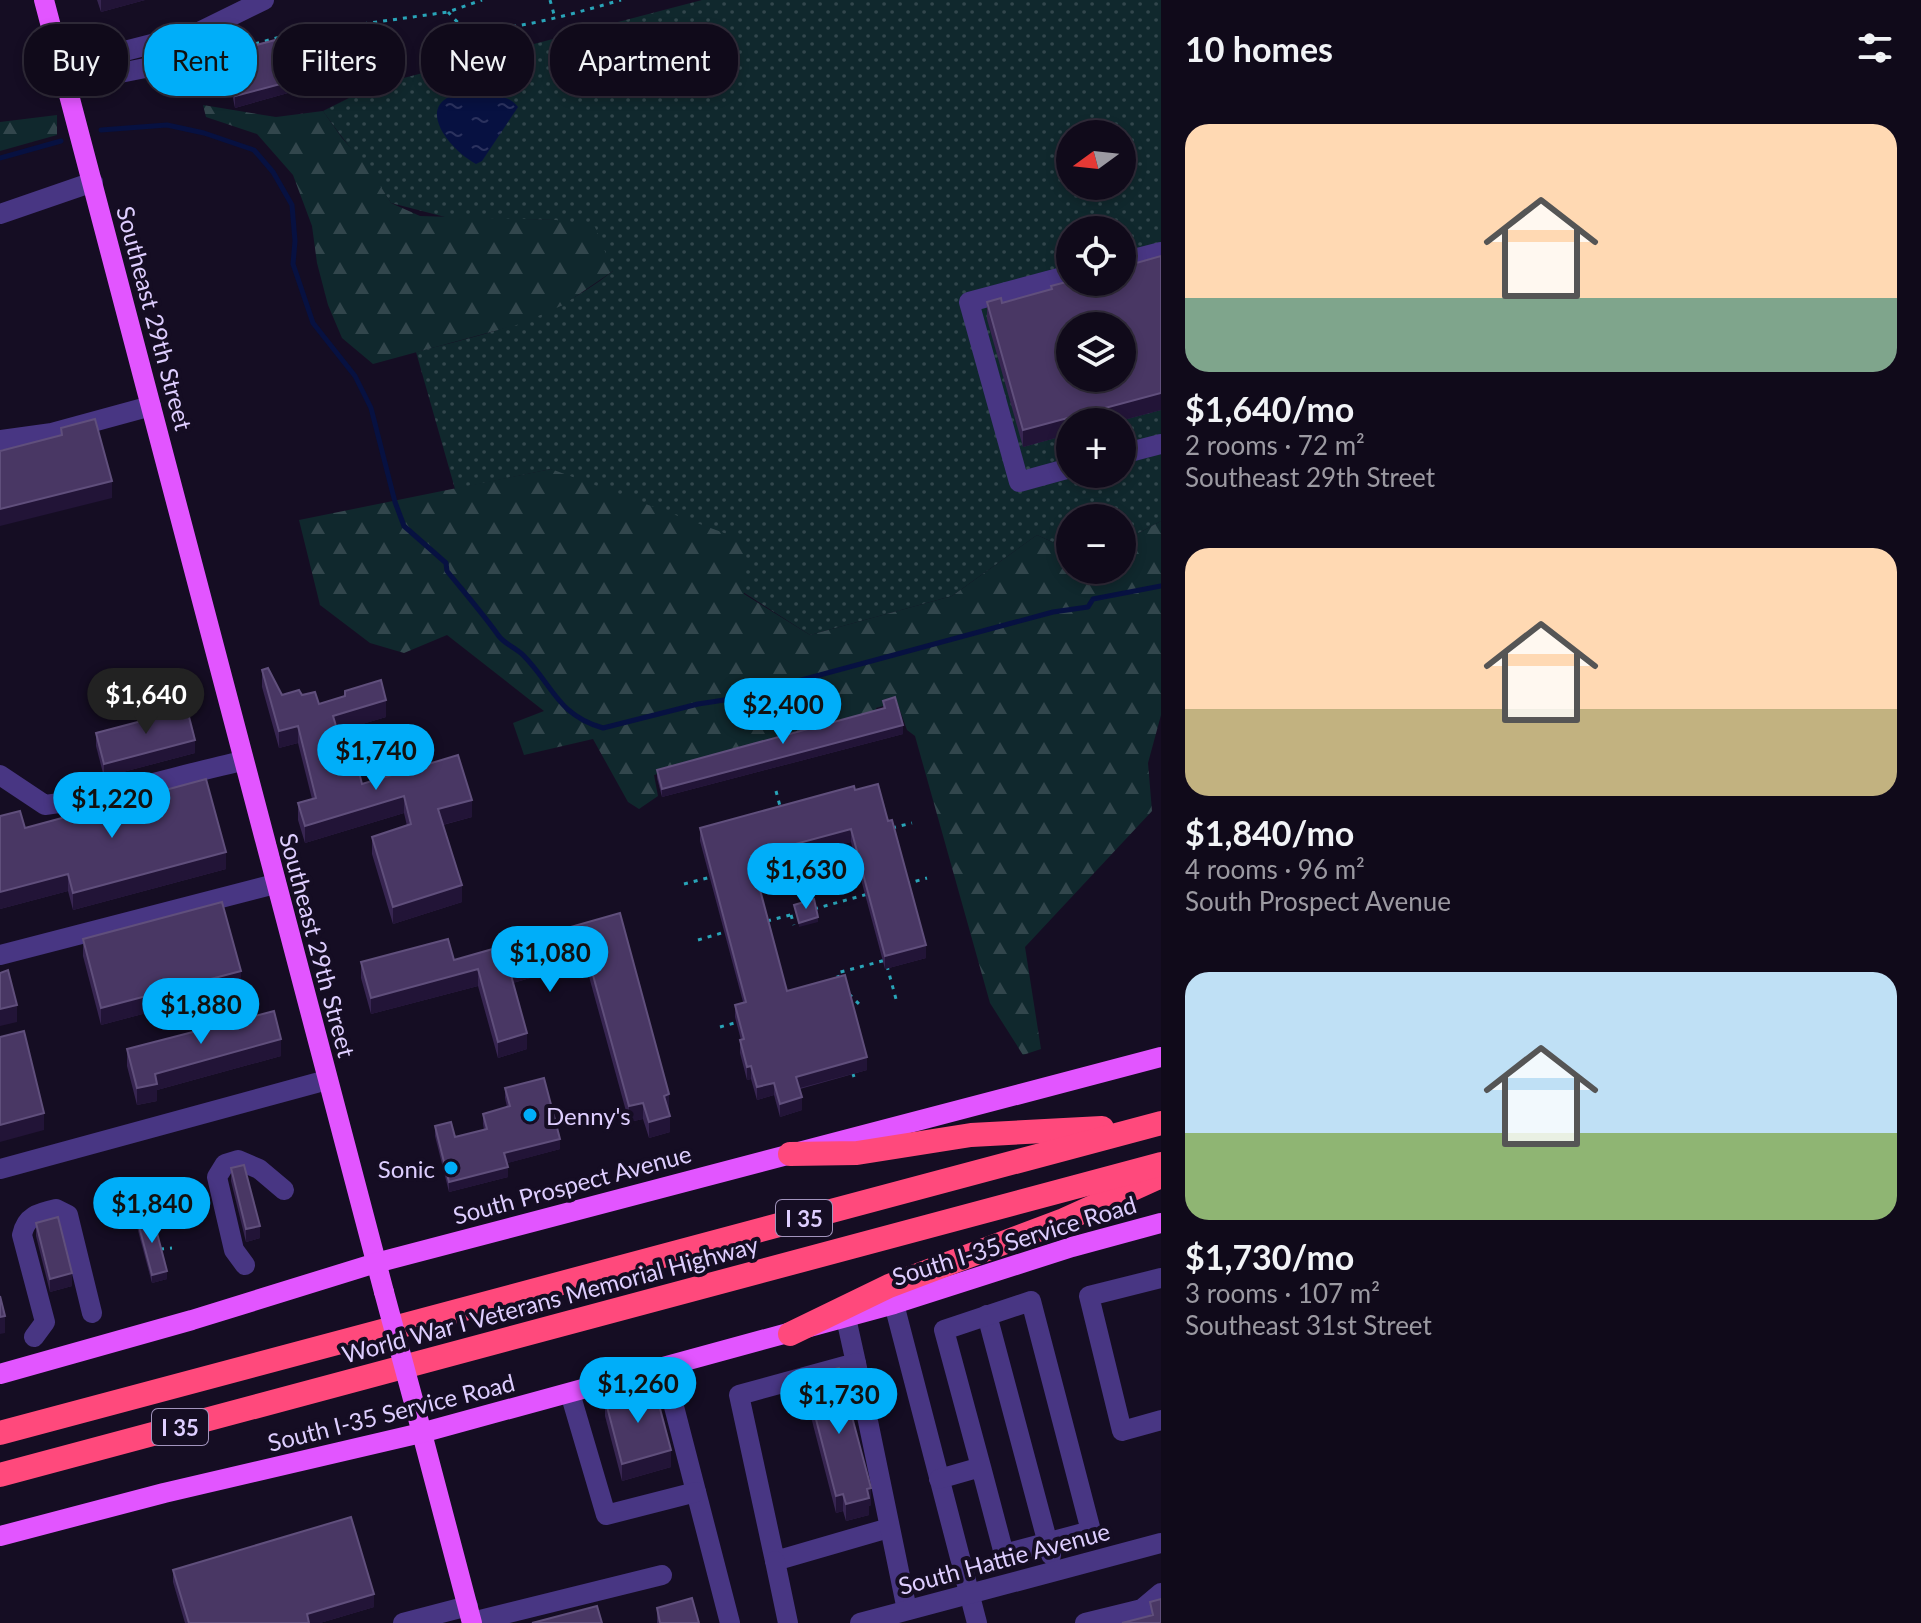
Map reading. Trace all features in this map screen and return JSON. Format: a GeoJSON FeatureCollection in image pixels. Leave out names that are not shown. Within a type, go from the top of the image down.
{"type":"FeatureCollection","features":[{"type":"Feature","properties":{"kind":"highway"},"geometry":{"type":"LineString","coordinates":[[790,1154],[857,1153],[971,1135],[1157,1124]]}},
{"type":"Feature","properties":{"kind":"highway","name":"World War I Veterans Memorial Highway"},"geometry":{"type":"LineString","coordinates":[[0,1433],[1157,1124]]}},
{"type":"Feature","properties":{"kind":"highway","name":"World War I Veterans Memorial Highway"},"geometry":{"type":"LineString","coordinates":[[0,1475],[1161,1164]]}},
{"type":"Feature","properties":{"kind":"highway"},"geometry":{"type":"LineString","coordinates":[[790,1334],[889,1286],[1064,1220],[1161,1176]]}},
{"type":"Feature","properties":{"kind":"main road","name":"Southeast 29th Street"},"geometry":{"type":"LineString","coordinates":[[44,0],[51,24]]}},
{"type":"Feature","properties":{"kind":"main road","name":"Southeast 29th Street"},"geometry":{"type":"LineString","coordinates":[[70,96],[275,884],[471,1617]]}},
{"type":"Feature","properties":{"kind":"main road","name":"South Prospect Avenue"},"geometry":{"type":"LineString","coordinates":[[0,1374],[83,1352],[376,1263],[1161,1057]]}},
{"type":"Feature","properties":{"kind":"main road","name":"South I-35 Service Road"},"geometry":{"type":"LineString","coordinates":[[0,1536],[164,1493],[421,1433],[664,1368],[894,1304],[1072,1247],[1161,1223]]}},
{"type":"Feature","properties":{"kind":"street"},"geometry":{"type":"LineString","coordinates":[[128,56],[199,32],[264,0]]}},
{"type":"Feature","properties":{"kind":"street"},"geometry":{"type":"LineString","coordinates":[[0,214],[93,182]]}},
{"type":"Feature","properties":{"kind":"street"},"geometry":{"type":"LineString","coordinates":[[1136,258],[1161,252]]}},
{"type":"Feature","properties":{"kind":"street"},"geometry":{"type":"LineString","coordinates":[[1056,279],[969,302],[1019,482],[1056,472]]}},
{"type":"Feature","properties":{"kind":"street"},"geometry":{"type":"LineString","coordinates":[[0,440],[52,433],[151,406]]}},
{"type":"Feature","properties":{"kind":"street"},"geometry":{"type":"LineString","coordinates":[[1136,450],[1161,444]]}},
{"type":"Feature","properties":{"kind":"street"},"geometry":{"type":"LineString","coordinates":[[0,775],[45,805],[90,799],[243,761]]}},
{"type":"Feature","properties":{"kind":"street"},"geometry":{"type":"LineString","coordinates":[[0,955],[275,884]]}},
{"type":"Feature","properties":{"kind":"street"},"geometry":{"type":"LineString","coordinates":[[0,1169],[327,1080]]}},
{"type":"Feature","properties":{"kind":"street"},"geometry":{"type":"LineString","coordinates":[[245,1265],[234,1250],[217,1177],[225,1164],[238,1160],[259,1169],[284,1190]]}},
{"type":"Feature","properties":{"kind":"street"},"geometry":{"type":"LineString","coordinates":[[34,1337],[45,1322],[22,1235],[24,1223],[35,1214],[56,1209],[68,1215],[92,1313]]}},
{"type":"Feature","properties":{"kind":"street"},"geometry":{"type":"LineString","coordinates":[[1161,1278],[1089,1296],[1122,1431],[1161,1420]]}},
{"type":"Feature","properties":{"kind":"street"},"geometry":{"type":"LineString","coordinates":[[1031,1301],[1091,1531],[1004,1554],[944,1330],[987,1315],[1031,1301]]}},
{"type":"Feature","properties":{"kind":"street"},"geometry":{"type":"LineString","coordinates":[[894,1304],[977,1623]]}},
{"type":"Feature","properties":{"kind":"street"},"geometry":{"type":"LineString","coordinates":[[987,1315],[1055,1571]]}},
{"type":"Feature","properties":{"kind":"street"},"geometry":{"type":"LineString","coordinates":[[846,1318],[907,1610]]}},
{"type":"Feature","properties":{"kind":"street"},"geometry":{"type":"LineString","coordinates":[[788,1623],[739,1395],[856,1363]]}},
{"type":"Feature","properties":{"kind":"street"},"geometry":{"type":"LineString","coordinates":[[664,1368],[730,1623]]}},
{"type":"Feature","properties":{"kind":"street"},"geometry":{"type":"LineString","coordinates":[[570,1393],[606,1515],[696,1492]]}},
{"type":"Feature","properties":{"kind":"street"},"geometry":{"type":"LineString","coordinates":[[939,1479],[981,1467]]}},
{"type":"Feature","properties":{"kind":"street"},"geometry":{"type":"LineString","coordinates":[[775,1561],[889,1528]]}},
{"type":"Feature","properties":{"kind":"street","name":"South Hattie Avenue"},"geometry":{"type":"LineString","coordinates":[[860,1623],[1161,1543]]}},
{"type":"Feature","properties":{"kind":"street"},"geometry":{"type":"LineString","coordinates":[[415,1621],[471,1617],[662,1575]]}},
{"type":"Feature","properties":{"kind":"street"},"geometry":{"type":"LineString","coordinates":[[1085,1623],[1142,1609],[1161,1593]]}},
{"type":"Feature","properties":{"kind":"path"},"geometry":{"type":"LineString","coordinates":[[257,43],[291,34],[448,12],[482,0]]}},
{"type":"Feature","properties":{"kind":"path"},"geometry":{"type":"LineString","coordinates":[[550,0],[555,18]]}},
{"type":"Feature","properties":{"kind":"path"},"geometry":{"type":"LineString","coordinates":[[448,12],[463,26],[500,29],[621,0]]}},
{"type":"Feature","properties":{"kind":"path"},"geometry":{"type":"LineString","coordinates":[[776,791],[783,818]]}},
{"type":"Feature","properties":{"kind":"path"},"geometry":{"type":"LineString","coordinates":[[887,830],[912,823]]}},
{"type":"Feature","properties":{"kind":"path"},"geometry":{"type":"LineString","coordinates":[[793,855],[808,910]]}},
{"type":"Feature","properties":{"kind":"path"},"geometry":{"type":"LineString","coordinates":[[684,884],[722,874]]}},
{"type":"Feature","properties":{"kind":"path"},"geometry":{"type":"LineString","coordinates":[[906,884],[927,878]]}},
{"type":"Feature","properties":{"kind":"path"},"geometry":{"type":"LineString","coordinates":[[762,922],[868,894]]}},
{"type":"Feature","properties":{"kind":"path"},"geometry":{"type":"LineString","coordinates":[[791,915],[794,925]]}},
{"type":"Feature","properties":{"kind":"path"},"geometry":{"type":"LineString","coordinates":[[698,940],[737,929]]}},
{"type":"Feature","properties":{"kind":"path"},"geometry":{"type":"LineString","coordinates":[[840,984],[837,973],[886,960],[896,999]]}},
{"type":"Feature","properties":{"kind":"path"},"geometry":{"type":"LineString","coordinates":[[843,994],[848,993],[863,1008]]}},
{"type":"Feature","properties":{"kind":"path"},"geometry":{"type":"LineString","coordinates":[[720,1027],[751,1018]]}},
{"type":"Feature","properties":{"kind":"path"},"geometry":{"type":"LineString","coordinates":[[159,1249],[172,1248]]}},
{"type":"Feature","properties":{"kind":"green space"},"geometry":{"type":"Polygon","coordinates":[[[702,0],[1161,0],[1161,521],[1136,534],[1136,504],[1056,504],[1056,544],[1037,535],[952,596],[810,635],[551,469],[455,489],[416,352],[519,323],[566,302],[613,271],[556,220],[449,218],[391,203],[323,111],[353,96],[405,96],[405,78],[421,73],[421,96],[534,96],[534,44],[550,40],[550,96],[738,96],[738,24],[610,24],[702,0]]]}},
{"type":"Feature","properties":{"kind":"green space"},"geometry":{"type":"Polygon","coordinates":[[[203,105],[276,117],[323,111],[369,168],[391,203],[420,216],[556,220],[595,227],[613,271],[563,305],[520,324],[373,364],[342,338],[328,305],[317,263],[312,226],[293,175],[257,134],[206,117],[203,105]]]}},
{"type":"Feature","properties":{"kind":"green space"},"geometry":{"type":"Polygon","coordinates":[[[57,115],[57,135],[0,151],[0,122],[57,115]]]}},
{"type":"Feature","properties":{"kind":"green space"},"geometry":{"type":"Polygon","coordinates":[[[551,469],[743,540],[744,594],[810,635],[952,596],[1037,535],[1056,544],[1056,584],[1136,584],[1136,534],[1161,521],[1161,715],[1148,763],[1152,811],[1025,947],[1041,1049],[1023,1055],[990,1003],[915,736],[907,730],[897,702],[876,708],[879,716],[654,775],[658,796],[639,809],[628,802],[593,739],[524,755],[513,723],[544,711],[447,635],[404,653],[370,643],[320,605],[299,520],[551,469]]]}},
{"type":"Feature","properties":{"kind":"water"},"geometry":{"type":"Polygon","coordinates":[[[452,96],[494,96],[508,99],[518,107],[482,161],[476,164],[443,134],[437,111],[442,102],[452,96]]]}},
{"type":"Feature","properties":{"kind":"building"},"geometry":{"type":"Polygon","coordinates":[[[273,41],[273,86],[257,90],[257,45],[273,41]]]}},
{"type":"Feature","properties":{"kind":"building"},"geometry":{"type":"Polygon","coordinates":[[[1161,256],[1161,393],[1105,408],[1056,408],[1056,421],[1023,430],[987,302],[1001,298],[1002,303],[1052,289],[1051,286],[1056,285],[1056,296],[1136,296],[1136,263],[1161,256]]]}},
{"type":"Feature","properties":{"kind":"building"},"geometry":{"type":"Polygon","coordinates":[[[95,419],[112,481],[0,509],[0,451],[62,435],[61,428],[95,419]]]}},
{"type":"Feature","properties":{"kind":"building"},"geometry":{"type":"Polygon","coordinates":[[[268,668],[282,695],[299,690],[302,695],[315,692],[319,704],[345,696],[345,691],[381,680],[386,700],[333,716],[340,739],[350,737],[362,784],[458,755],[472,800],[438,809],[462,885],[393,907],[372,837],[411,824],[404,796],[305,826],[298,803],[316,798],[298,726],[279,731],[262,670],[268,668]]]}},
{"type":"Feature","properties":{"kind":"building"},"geometry":{"type":"Polygon","coordinates":[[[895,697],[903,725],[662,789],[657,770],[885,708],[883,701],[895,697]]]}},
{"type":"Feature","properties":{"kind":"building"},"geometry":{"type":"Polygon","coordinates":[[[187,709],[195,740],[104,764],[96,733],[187,709]]]}},
{"type":"Feature","properties":{"kind":"building"},"geometry":{"type":"Polygon","coordinates":[[[206,779],[226,852],[73,893],[68,874],[0,892],[0,816],[20,811],[25,828],[206,779]]]}},
{"type":"Feature","properties":{"kind":"building"},"geometry":{"type":"Polygon","coordinates":[[[878,784],[888,821],[892,820],[926,945],[885,956],[851,829],[751,856],[787,991],[845,975],[867,1057],[796,1077],[802,1097],[780,1104],[774,1083],[757,1087],[751,1066],[747,1067],[735,1005],[746,1002],[700,828],[854,786],[855,790],[878,784]]]}},
{"type":"Feature","properties":{"kind":"building"},"geometry":{"type":"Polygon","coordinates":[[[814,899],[818,917],[799,923],[794,905],[814,899]]]}},
{"type":"Feature","properties":{"kind":"building"},"geometry":{"type":"Polygon","coordinates":[[[222,902],[241,971],[101,1008],[83,939],[222,902]]]}},
{"type":"Feature","properties":{"kind":"building"},"geometry":{"type":"Polygon","coordinates":[[[620,913],[669,1094],[664,1096],[670,1116],[649,1122],[643,1103],[629,1106],[585,946],[509,968],[527,1033],[498,1042],[478,969],[371,998],[361,962],[448,939],[454,960],[620,913]]]}},
{"type":"Feature","properties":{"kind":"building"},"geometry":{"type":"Polygon","coordinates":[[[8,970],[17,1005],[0,1009],[0,973],[8,970]]]}},
{"type":"Feature","properties":{"kind":"building"},"geometry":{"type":"Polygon","coordinates":[[[274,1011],[281,1039],[155,1074],[157,1084],[137,1088],[127,1049],[274,1011]]]}},
{"type":"Feature","properties":{"kind":"building"},"geometry":{"type":"Polygon","coordinates":[[[24,1031],[44,1113],[0,1125],[0,1037],[24,1031]]]}},
{"type":"Feature","properties":{"kind":"building"},"geometry":{"type":"Polygon","coordinates":[[[544,1078],[560,1139],[504,1153],[508,1167],[449,1182],[435,1126],[451,1122],[455,1137],[487,1129],[483,1114],[510,1106],[505,1088],[544,1078]]]}},
{"type":"Feature","properties":{"kind":"building"},"geometry":{"type":"Polygon","coordinates":[[[244,1165],[260,1226],[246,1229],[231,1168],[244,1165]]]}},
{"type":"Feature","properties":{"kind":"building"},"geometry":{"type":"Polygon","coordinates":[[[152,1214],[167,1271],[152,1275],[137,1219],[152,1214]]]}},
{"type":"Feature","properties":{"kind":"building"},"geometry":{"type":"Polygon","coordinates":[[[58,1217],[72,1273],[50,1279],[36,1223],[58,1217]]]}},
{"type":"Feature","properties":{"kind":"building"},"geometry":{"type":"Polygon","coordinates":[[[0,1296],[5,1316],[0,1317],[0,1296]]]}},
{"type":"Feature","properties":{"kind":"building"},"geometry":{"type":"Polygon","coordinates":[[[839,1368],[871,1488],[867,1489],[869,1498],[846,1504],[843,1494],[836,1496],[805,1377],[839,1368]]]}},
{"type":"Feature","properties":{"kind":"building"},"geometry":{"type":"Polygon","coordinates":[[[654,1386],[671,1450],[622,1464],[605,1399],[654,1386]]]}},
{"type":"Feature","properties":{"kind":"building"},"geometry":{"type":"Polygon","coordinates":[[[351,1517],[374,1594],[307,1614],[309,1623],[189,1623],[173,1570],[351,1517]]]}},
{"type":"Feature","properties":{"kind":"building"},"geometry":{"type":"Polygon","coordinates":[[[692,1598],[699,1623],[660,1623],[657,1608],[692,1598]]]}},
{"type":"Feature","properties":{"kind":"building"},"geometry":{"type":"Polygon","coordinates":[[[1161,1599],[1161,1623],[1122,1623],[1153,1615],[1150,1602],[1161,1599]]]}},
{"type":"Feature","properties":{"kind":"building"},"geometry":{"type":"Polygon","coordinates":[[[597,1606],[602,1623],[532,1623],[597,1606]]]}},
{"type":"Feature","properties":{"kind":"waterway"},"geometry":{"type":"LineString","coordinates":[[101,130],[167,125],[204,133],[254,150],[273,172],[292,205],[293,264],[313,323],[355,376],[371,408],[404,526],[446,563],[447,571],[500,638],[523,655],[565,707],[588,722],[603,728],[698,704],[731,699],[1053,612],[1088,607],[1093,599],[1161,586]]}},
{"type":"Feature","properties":{"kind":"waterway"},"geometry":{"type":"LineString","coordinates":[[0,158],[61,141]]}},
{"type":"Feature","properties":{"kind":"place","name":"Denny's"},"geometry":{"type":"Point","coordinates":[530,1115]}},
{"type":"Feature","properties":{"kind":"place","name":"Sonic"},"geometry":{"type":"Point","coordinates":[451,1168]}}]}
